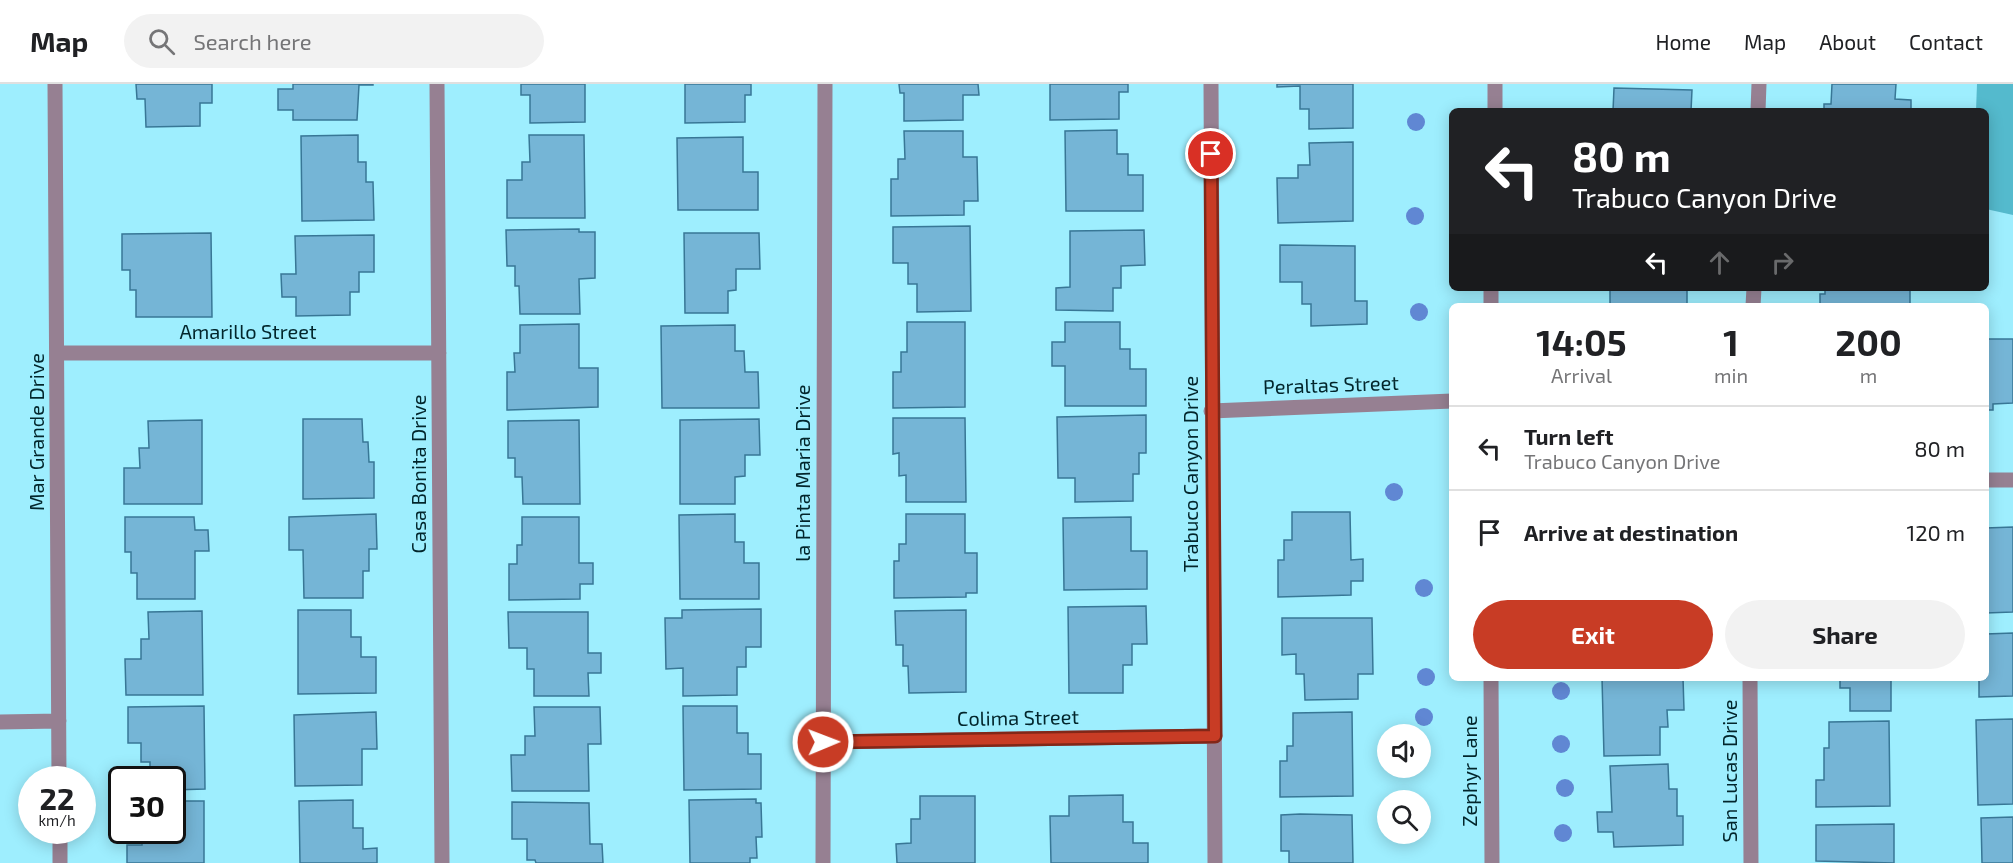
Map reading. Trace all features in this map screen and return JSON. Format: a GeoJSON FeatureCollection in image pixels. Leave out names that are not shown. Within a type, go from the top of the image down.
{"type":"FeatureCollection","features":[{"type":"Feature","properties":{"kind":"street","name":"Mar Grande Drive"},"geometry":{"type":"LineString","coordinates":[[55,84],[59,766]]}},
{"type":"Feature","properties":{"kind":"street","name":"Casa Bonita Drive"},"geometry":{"type":"LineString","coordinates":[[438,84],[442,863]]}},
{"type":"Feature","properties":{"kind":"street","name":"la Pinta Maria Drive"},"geometry":{"type":"LineString","coordinates":[[823,863],[825,84]]}},
{"type":"Feature","properties":{"kind":"street","name":"Trabuco Canyon Drive"},"geometry":{"type":"LineString","coordinates":[[1211,84],[1215,863]]}},
{"type":"Feature","properties":{"kind":"street"},"geometry":{"type":"LineString","coordinates":[[1495,84],[1495,108]]}},
{"type":"Feature","properties":{"kind":"street"},"geometry":{"type":"LineString","coordinates":[[1758,108],[1759,84]]}},
{"type":"Feature","properties":{"kind":"street","name":"Amarillo Street"},"geometry":{"type":"LineString","coordinates":[[57,353],[439,353]]}},
{"type":"Feature","properties":{"kind":"street","name":"Peraltas Street"},"geometry":{"type":"LineString","coordinates":[[1211,411],[1449,401]]}},
{"type":"Feature","properties":{"kind":"street"},"geometry":{"type":"LineString","coordinates":[[1989,480],[2013,480]]}},
{"type":"Feature","properties":{"kind":"street","name":"Zephyr Lane"},"geometry":{"type":"LineString","coordinates":[[1491,681],[1492,863]]}},
{"type":"Feature","properties":{"kind":"street","name":"San Lucas Drive"},"geometry":{"type":"LineString","coordinates":[[1750,681],[1751,863]]}},
{"type":"Feature","properties":{"kind":"street"},"geometry":{"type":"LineString","coordinates":[[0,722],[59,722]]}},
{"type":"Feature","properties":{"kind":"street","name":"Colima Street"},"geometry":{"type":"LineString","coordinates":[[823,742],[1215,736]]}},
{"type":"Feature","properties":{"kind":"street"},"geometry":{"type":"LineString","coordinates":[[60,844],[60,863]]}},
{"type":"Feature","properties":{"kind":"water"},"geometry":{"type":"Polygon","coordinates":[[[1977,84],[2013,84],[2013,215],[1989,210],[1989,108],[1976,108],[1977,84]]]}},
{"type":"Feature","properties":{"kind":"building"},"geometry":{"type":"Polygon","coordinates":[[[136,84],[212,84],[212,103],[200,103],[200,126],[146,127],[145,99],[137,99],[136,84]]]}},
{"type":"Feature","properties":{"kind":"building"},"geometry":{"type":"Polygon","coordinates":[[[293,84],[373,85],[359,85],[357,120],[293,120],[293,110],[278,110],[278,89],[293,89],[293,84]]]}},
{"type":"Feature","properties":{"kind":"building"},"geometry":{"type":"Polygon","coordinates":[[[521,84],[585,84],[585,122],[530,123],[530,95],[521,95],[521,84]]]}},
{"type":"Feature","properties":{"kind":"building"},"geometry":{"type":"Polygon","coordinates":[[[685,84],[751,84],[751,95],[745,95],[745,122],[685,123],[685,84]]]}},
{"type":"Feature","properties":{"kind":"building"},"geometry":{"type":"Polygon","coordinates":[[[899,84],[978,84],[979,95],[963,95],[963,120],[904,121],[904,93],[900,93],[899,84]]]}},
{"type":"Feature","properties":{"kind":"building"},"geometry":{"type":"Polygon","coordinates":[[[1050,84],[1128,84],[1128,92],[1119,92],[1119,119],[1050,120],[1050,84]]]}},
{"type":"Feature","properties":{"kind":"building"},"geometry":{"type":"Polygon","coordinates":[[[1277,84],[1353,84],[1353,128],[1309,129],[1309,109],[1300,109],[1300,86],[1277,87],[1277,84]]]}},
{"type":"Feature","properties":{"kind":"building"},"geometry":{"type":"Polygon","coordinates":[[[1832,84],[1896,84],[1895,99],[1911,100],[1911,108],[1824,108],[1824,104],[1831,104],[1832,84]]]}},
{"type":"Feature","properties":{"kind":"building"},"geometry":{"type":"Polygon","coordinates":[[[1614,88],[1692,90],[1691,108],[1613,108],[1614,88]]]}},
{"type":"Feature","properties":{"kind":"building"},"geometry":{"type":"Polygon","coordinates":[[[1117,130],[1117,154],[1128,154],[1128,175],[1143,175],[1143,211],[1066,211],[1065,131],[1117,130]]]}},
{"type":"Feature","properties":{"kind":"building"},"geometry":{"type":"Polygon","coordinates":[[[904,131],[963,131],[963,157],[977,157],[978,201],[964,201],[964,215],[891,216],[891,179],[898,179],[898,159],[905,159],[904,131]]]}},
{"type":"Feature","properties":{"kind":"building"},"geometry":{"type":"Polygon","coordinates":[[[358,135],[358,162],[366,162],[366,182],[373,182],[374,220],[302,221],[301,136],[358,135]]]}},
{"type":"Feature","properties":{"kind":"building"},"geometry":{"type":"Polygon","coordinates":[[[529,135],[584,135],[585,218],[507,218],[507,180],[522,180],[522,162],[530,162],[529,135]]]}},
{"type":"Feature","properties":{"kind":"building"},"geometry":{"type":"Polygon","coordinates":[[[743,137],[743,172],[758,172],[758,210],[678,210],[677,138],[743,137]]]}},
{"type":"Feature","properties":{"kind":"building"},"geometry":{"type":"Polygon","coordinates":[[[1353,142],[1353,221],[1278,223],[1277,178],[1298,178],[1298,165],[1310,165],[1309,143],[1353,142]]]}},
{"type":"Feature","properties":{"kind":"building"},"geometry":{"type":"Polygon","coordinates":[[[970,226],[971,311],[917,312],[917,284],[908,284],[908,263],[893,263],[893,227],[970,226]]]}},
{"type":"Feature","properties":{"kind":"building"},"geometry":{"type":"Polygon","coordinates":[[[579,229],[579,232],[595,232],[595,278],[579,279],[580,314],[520,314],[519,286],[515,286],[515,266],[507,266],[506,230],[579,229]]]}},
{"type":"Feature","properties":{"kind":"building"},"geometry":{"type":"Polygon","coordinates":[[[1144,230],[1145,265],[1121,266],[1121,288],[1113,288],[1113,311],[1056,310],[1056,288],[1070,287],[1070,231],[1144,230]]]}},
{"type":"Feature","properties":{"kind":"building"},"geometry":{"type":"Polygon","coordinates":[[[211,233],[212,317],[136,317],[136,290],[130,290],[130,270],[122,270],[122,234],[211,233]]]}},
{"type":"Feature","properties":{"kind":"building"},"geometry":{"type":"Polygon","coordinates":[[[684,233],[759,233],[760,269],[736,269],[736,290],[728,291],[728,313],[685,313],[684,233]]]}},
{"type":"Feature","properties":{"kind":"building"},"geometry":{"type":"Polygon","coordinates":[[[374,235],[374,272],[359,272],[359,292],[350,292],[350,315],[296,316],[296,297],[282,297],[281,274],[296,274],[295,236],[374,235]]]}},
{"type":"Feature","properties":{"kind":"building"},"geometry":{"type":"Polygon","coordinates":[[[1280,245],[1355,246],[1355,301],[1367,301],[1367,324],[1311,326],[1311,304],[1302,304],[1302,282],[1280,282],[1280,245]]]}},
{"type":"Feature","properties":{"kind":"building"},"geometry":{"type":"Polygon","coordinates":[[[1610,291],[1687,291],[1687,303],[1610,303],[1610,291]]]}},
{"type":"Feature","properties":{"kind":"building"},"geometry":{"type":"Polygon","coordinates":[[[1825,291],[1910,291],[1910,303],[1820,303],[1820,294],[1825,294],[1825,291]]]}},
{"type":"Feature","properties":{"kind":"building"},"geometry":{"type":"Polygon","coordinates":[[[907,322],[965,322],[965,407],[893,408],[893,372],[901,372],[901,352],[907,352],[907,322]]]}},
{"type":"Feature","properties":{"kind":"building"},"geometry":{"type":"Polygon","coordinates":[[[1065,322],[1120,322],[1120,349],[1130,349],[1130,369],[1146,369],[1146,406],[1065,406],[1065,366],[1052,366],[1052,342],[1065,342],[1065,322]]]}},
{"type":"Feature","properties":{"kind":"building"},"geometry":{"type":"Polygon","coordinates":[[[579,324],[579,368],[598,368],[598,407],[507,410],[507,372],[515,372],[514,353],[520,353],[520,325],[579,324]]]}},
{"type":"Feature","properties":{"kind":"building"},"geometry":{"type":"Polygon","coordinates":[[[735,325],[735,351],[744,351],[745,372],[758,372],[759,408],[662,408],[661,326],[735,325]]]}},
{"type":"Feature","properties":{"kind":"building"},"geometry":{"type":"Polygon","coordinates":[[[1989,339],[2013,339],[2013,403],[1993,404],[1993,410],[1989,410],[1989,339]]]}},
{"type":"Feature","properties":{"kind":"building"},"geometry":{"type":"Polygon","coordinates":[[[1146,415],[1146,453],[1139,453],[1139,474],[1133,474],[1133,501],[1075,502],[1075,478],[1058,478],[1057,417],[1146,415]]]}},
{"type":"Feature","properties":{"kind":"building"},"geometry":{"type":"Polygon","coordinates":[[[893,418],[965,418],[966,502],[906,502],[906,475],[899,476],[899,453],[893,454],[893,418]]]}},
{"type":"Feature","properties":{"kind":"building"},"geometry":{"type":"Polygon","coordinates":[[[303,419],[362,419],[363,442],[368,442],[369,462],[374,462],[374,498],[303,499],[303,419]]]}},
{"type":"Feature","properties":{"kind":"building"},"geometry":{"type":"Polygon","coordinates":[[[759,419],[760,455],[745,455],[745,476],[735,477],[735,504],[680,504],[680,420],[759,419]]]}},
{"type":"Feature","properties":{"kind":"building"},"geometry":{"type":"Polygon","coordinates":[[[202,420],[202,504],[124,504],[124,468],[140,468],[139,448],[149,448],[148,421],[202,420]]]}},
{"type":"Feature","properties":{"kind":"building"},"geometry":{"type":"Polygon","coordinates":[[[579,420],[580,504],[523,504],[522,477],[515,477],[515,458],[508,458],[508,421],[579,420]]]}},
{"type":"Feature","properties":{"kind":"building"},"geometry":{"type":"Polygon","coordinates":[[[1292,512],[1350,512],[1351,560],[1363,559],[1363,581],[1351,581],[1351,595],[1278,597],[1278,560],[1284,560],[1284,540],[1292,540],[1292,512]]]}},
{"type":"Feature","properties":{"kind":"building"},"geometry":{"type":"Polygon","coordinates":[[[376,514],[377,549],[369,549],[369,571],[363,571],[363,598],[304,598],[303,550],[289,550],[289,517],[376,514]]]}},
{"type":"Feature","properties":{"kind":"building"},"geometry":{"type":"Polygon","coordinates":[[[735,514],[735,542],[744,542],[744,563],[759,563],[759,599],[680,599],[679,515],[735,514]]]}},
{"type":"Feature","properties":{"kind":"building"},"geometry":{"type":"Polygon","coordinates":[[[906,514],[965,514],[965,553],[977,553],[977,593],[966,593],[966,597],[894,598],[894,561],[899,561],[899,544],[906,544],[906,514]]]}},
{"type":"Feature","properties":{"kind":"building"},"geometry":{"type":"Polygon","coordinates":[[[125,517],[194,517],[195,530],[208,530],[209,551],[195,551],[195,599],[137,599],[137,573],[131,573],[131,552],[125,552],[125,517]]]}},
{"type":"Feature","properties":{"kind":"building"},"geometry":{"type":"Polygon","coordinates":[[[522,517],[579,517],[579,563],[593,563],[593,584],[580,584],[580,599],[509,600],[509,564],[517,564],[517,545],[522,545],[522,517]]]}},
{"type":"Feature","properties":{"kind":"building"},"geometry":{"type":"Polygon","coordinates":[[[1131,517],[1131,551],[1147,551],[1147,589],[1064,590],[1063,518],[1131,517]]]}},
{"type":"Feature","properties":{"kind":"building"},"geometry":{"type":"Polygon","coordinates":[[[2013,527],[2013,612],[1989,613],[1989,528],[2013,527]]]}},
{"type":"Feature","properties":{"kind":"building"},"geometry":{"type":"Polygon","coordinates":[[[1146,606],[1147,644],[1132,644],[1132,665],[1123,665],[1123,693],[1069,693],[1068,607],[1146,606]]]}},
{"type":"Feature","properties":{"kind":"building"},"geometry":{"type":"Polygon","coordinates":[[[761,609],[761,647],[746,647],[746,667],[737,667],[737,695],[683,696],[683,668],[666,669],[665,618],[682,618],[682,610],[761,609]]]}},
{"type":"Feature","properties":{"kind":"building"},"geometry":{"type":"Polygon","coordinates":[[[298,610],[351,610],[351,637],[361,637],[361,657],[376,657],[376,693],[298,694],[298,610]]]}},
{"type":"Feature","properties":{"kind":"building"},"geometry":{"type":"Polygon","coordinates":[[[966,610],[966,692],[909,693],[908,666],[903,666],[903,645],[896,645],[895,611],[966,610]]]}},
{"type":"Feature","properties":{"kind":"building"},"geometry":{"type":"Polygon","coordinates":[[[202,611],[203,695],[126,695],[125,659],[141,659],[141,639],[149,639],[148,612],[202,611]]]}},
{"type":"Feature","properties":{"kind":"building"},"geometry":{"type":"Polygon","coordinates":[[[508,612],[588,612],[588,653],[601,653],[601,673],[588,673],[589,696],[534,696],[534,669],[527,669],[527,648],[509,648],[508,612]]]}},
{"type":"Feature","properties":{"kind":"building"},"geometry":{"type":"Polygon","coordinates":[[[1282,618],[1372,618],[1373,674],[1358,674],[1358,699],[1305,700],[1304,674],[1296,674],[1296,654],[1282,655],[1282,618]]]}},
{"type":"Feature","properties":{"kind":"building"},"geometry":{"type":"Polygon","coordinates":[[[2013,633],[2013,696],[1979,697],[1979,681],[1989,681],[1989,634],[2013,633]]]}},
{"type":"Feature","properties":{"kind":"building"},"geometry":{"type":"Polygon","coordinates":[[[1602,681],[1683,681],[1684,710],[1667,710],[1668,727],[1660,727],[1660,755],[1604,756],[1602,681]]]}},
{"type":"Feature","properties":{"kind":"building"},"geometry":{"type":"Polygon","coordinates":[[[1840,681],[1891,681],[1891,711],[1850,711],[1850,688],[1840,688],[1840,681]]]}},
{"type":"Feature","properties":{"kind":"building"},"geometry":{"type":"Polygon","coordinates":[[[204,706],[205,789],[186,790],[186,766],[150,766],[150,762],[141,762],[141,743],[128,743],[128,707],[204,706]]]}},
{"type":"Feature","properties":{"kind":"building"},"geometry":{"type":"Polygon","coordinates":[[[683,706],[737,706],[737,733],[748,733],[748,754],[761,754],[761,789],[684,790],[683,706]]]}},
{"type":"Feature","properties":{"kind":"building"},"geometry":{"type":"Polygon","coordinates":[[[534,707],[600,707],[601,744],[588,744],[589,791],[512,791],[511,755],[525,755],[525,736],[535,736],[534,707]]]}},
{"type":"Feature","properties":{"kind":"building"},"geometry":{"type":"Polygon","coordinates":[[[376,712],[377,749],[362,749],[362,785],[295,786],[294,715],[376,712]]]}},
{"type":"Feature","properties":{"kind":"building"},"geometry":{"type":"Polygon","coordinates":[[[1352,712],[1353,796],[1280,797],[1280,761],[1287,761],[1287,746],[1293,746],[1293,713],[1352,712]]]}},
{"type":"Feature","properties":{"kind":"building"},"geometry":{"type":"Polygon","coordinates":[[[2013,719],[2013,804],[1978,805],[1976,720],[2013,719]]]}},
{"type":"Feature","properties":{"kind":"building"},"geometry":{"type":"Polygon","coordinates":[[[1889,721],[1890,806],[1816,807],[1816,780],[1824,780],[1824,748],[1829,748],[1829,722],[1889,721]]]}},
{"type":"Feature","properties":{"kind":"building"},"geometry":{"type":"Polygon","coordinates":[[[1668,764],[1669,789],[1677,789],[1677,816],[1683,816],[1683,845],[1614,847],[1613,832],[1598,832],[1597,812],[1612,812],[1610,766],[1668,764]]]}},
{"type":"Feature","properties":{"kind":"building"},"geometry":{"type":"Polygon","coordinates":[[[1123,795],[1123,822],[1133,822],[1133,843],[1148,843],[1148,863],[1051,863],[1050,816],[1069,816],[1069,796],[1123,795]]]}},
{"type":"Feature","properties":{"kind":"building"},"geometry":{"type":"Polygon","coordinates":[[[920,796],[975,796],[975,863],[897,863],[896,844],[911,843],[911,819],[920,819],[920,796]]]}},
{"type":"Feature","properties":{"kind":"building"},"geometry":{"type":"Polygon","coordinates":[[[756,799],[756,803],[761,803],[762,837],[756,837],[757,858],[750,858],[750,863],[690,863],[689,800],[756,799]]]}},
{"type":"Feature","properties":{"kind":"building"},"geometry":{"type":"Polygon","coordinates":[[[353,800],[353,828],[363,828],[363,849],[377,848],[377,863],[300,863],[299,801],[353,800]]]}},
{"type":"Feature","properties":{"kind":"building"},"geometry":{"type":"Polygon","coordinates":[[[186,801],[204,801],[204,863],[127,863],[127,845],[186,844],[186,801]]]}},
{"type":"Feature","properties":{"kind":"building"},"geometry":{"type":"Polygon","coordinates":[[[512,802],[589,803],[590,844],[602,844],[603,863],[536,863],[535,860],[527,860],[527,839],[512,839],[512,802]]]}},
{"type":"Feature","properties":{"kind":"building"},"geometry":{"type":"Polygon","coordinates":[[[1281,815],[1352,815],[1353,863],[1289,863],[1289,851],[1281,851],[1281,815]]]}},
{"type":"Feature","properties":{"kind":"building"},"geometry":{"type":"Polygon","coordinates":[[[2013,817],[2013,863],[1982,863],[1981,818],[2013,817]]]}},
{"type":"Feature","properties":{"kind":"building"},"geometry":{"type":"Polygon","coordinates":[[[1894,824],[1894,863],[1816,861],[1816,825],[1894,824]]]}},
{"type":"Feature","properties":{"kind":"route"},"geometry":{"type":"LineString","coordinates":[[823,742],[1215,736],[1211,154]]}}]}
